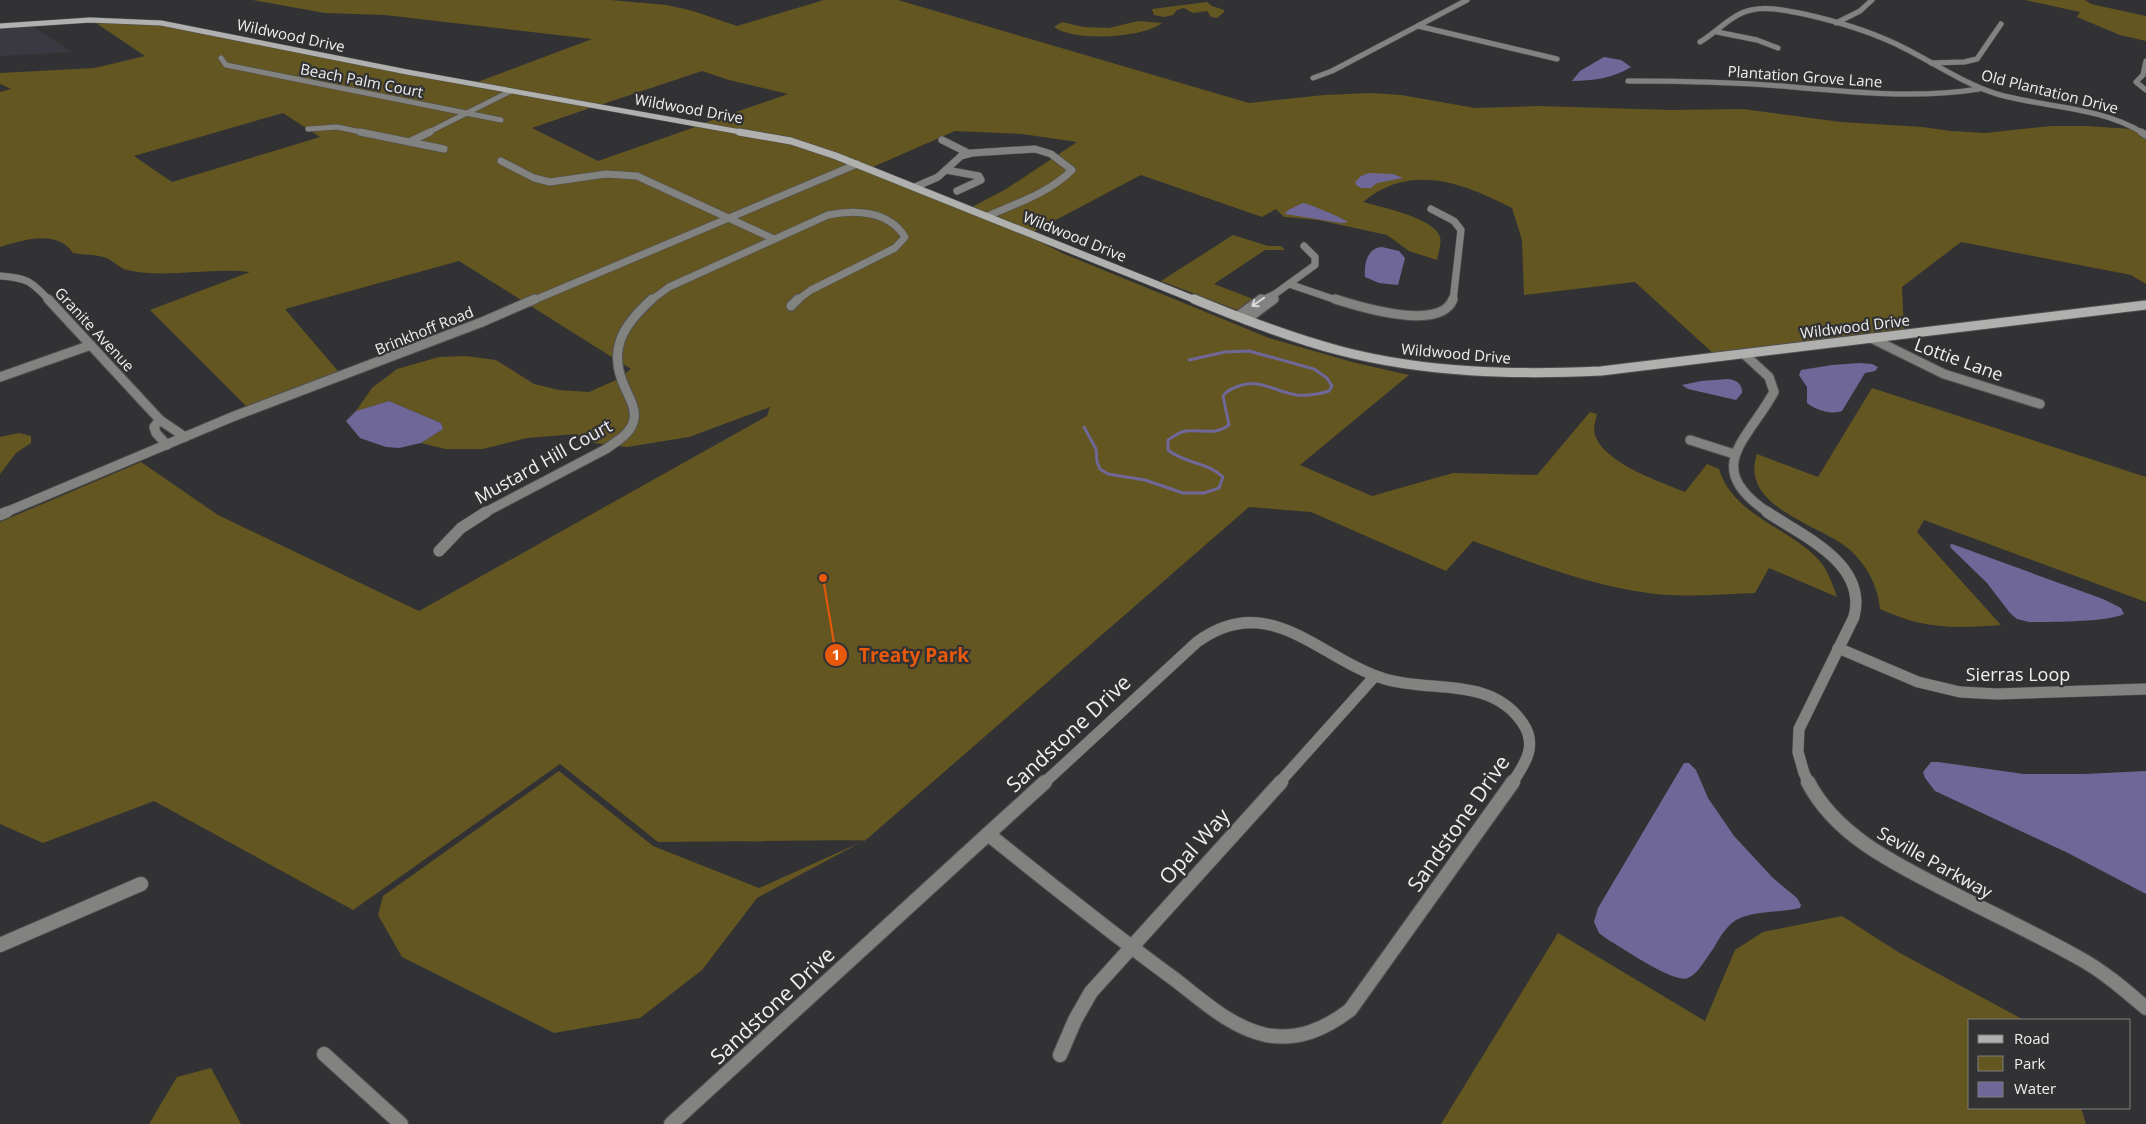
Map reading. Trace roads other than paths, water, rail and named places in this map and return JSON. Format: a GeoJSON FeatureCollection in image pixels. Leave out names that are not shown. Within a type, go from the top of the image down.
{"type":"FeatureCollection","features":[{"type":"Feature","properties":{"kind":"street"},"geometry":{"type":"LineString","coordinates":[[1314,78],[1332,71],[1467,0]]}},
{"type":"Feature","properties":{"kind":"street"},"geometry":{"type":"LineString","coordinates":[[1836,23],[1860,11],[1872,0]]}},
{"type":"Feature","properties":{"kind":"street","name":"Old Plantation Drive"},"geometry":{"type":"LineString","coordinates":[[1700,42],[1745,11],[1755,9],[1774,10],[1836,23],[1891,41],[1960,80],[1980,88],[2007,96],[2111,118],[2135,127],[2146,135]]}},
{"type":"Feature","properties":{"kind":"street","name":"Wildwood Drive"},"geometry":{"type":"LineString","coordinates":[[0,26],[90,20],[161,23],[407,72],[770,137],[810,146],[1246,320],[1321,346],[1371,358],[1475,372],[1601,371],[2146,304]]}},
{"type":"Feature","properties":{"kind":"street"},"geometry":{"type":"LineString","coordinates":[[1932,63],[1977,60],[2001,24]]}},
{"type":"Feature","properties":{"kind":"street"},"geometry":{"type":"LineString","coordinates":[[1418,26],[1556,59]]}},
{"type":"Feature","properties":{"kind":"street"},"geometry":{"type":"LineString","coordinates":[[1717,32],[1757,40],[1778,48]]}},
{"type":"Feature","properties":{"kind":"street","name":"Beach Palm Court"},"geometry":{"type":"LineString","coordinates":[[221,58],[226,65],[500,120]]}},
{"type":"Feature","properties":{"kind":"street"},"geometry":{"type":"LineString","coordinates":[[2146,61],[2143,75],[2136,82],[2146,90]]}},
{"type":"Feature","properties":{"kind":"street","name":"Plantation Grove Lane"},"geometry":{"type":"LineString","coordinates":[[1628,81],[1721,82],[1921,96],[1948,94],[1980,88]]}},
{"type":"Feature","properties":{"kind":"street"},"geometry":{"type":"LineString","coordinates":[[408,142],[511,91]]}},
{"type":"Feature","properties":{"kind":"street"},"geometry":{"type":"LineString","coordinates":[[308,129],[337,127],[444,149]]}},
{"type":"Feature","properties":{"kind":"street"},"geometry":{"type":"LineString","coordinates":[[942,140],[968,153]]}},
{"type":"Feature","properties":{"kind":"street"},"geometry":{"type":"LineString","coordinates":[[915,187],[938,177],[958,157],[968,153],[1035,149],[1050,154],[1072,170],[1066,178],[1045,190],[988,216]]}},
{"type":"Feature","properties":{"kind":"street"},"geometry":{"type":"LineString","coordinates":[[501,161],[534,178],[550,182],[606,174],[637,176],[774,239],[828,215],[856,211],[897,226],[903,231],[905,237],[895,248],[802,295],[791,306]]}},
{"type":"Feature","properties":{"kind":"street","name":"Brinkhoff Road"},"geometry":{"type":"LineString","coordinates":[[0,515],[185,437],[482,322],[857,164]]}},
{"type":"Feature","properties":{"kind":"street"},"geometry":{"type":"LineString","coordinates":[[946,170],[979,176],[981,180],[957,191]]}},
{"type":"Feature","properties":{"kind":"street"},"geometry":{"type":"LineString","coordinates":[[1289,284],[1338,300],[1383,311],[1422,316],[1443,313],[1453,302],[1462,230],[1454,221],[1431,209]]}},
{"type":"Feature","properties":{"kind":"street","name":"Mustard Hill Court"},"geometry":{"type":"LineString","coordinates":[[439,550],[461,528],[479,516],[618,442],[632,428],[636,417],[634,406],[619,372],[616,361],[617,349],[620,338],[644,305],[669,287],[774,239]]}},
{"type":"Feature","properties":{"kind":"street"},"geometry":{"type":"LineString","coordinates":[[1238,316],[1265,297],[1276,294],[1316,263],[1313,254],[1304,246]]}},
{"type":"Feature","properties":{"kind":"street","name":"Granite Avenue"},"geometry":{"type":"LineString","coordinates":[[0,276],[16,277],[32,282],[160,420],[185,437]]}},
{"type":"Feature","properties":{"kind":"street"},"geometry":{"type":"LineString","coordinates":[[1246,320],[1274,300],[1276,294]]}},
{"type":"Feature","properties":{"kind":"street","name":"Lottie Lane"},"geometry":{"type":"LineString","coordinates":[[1871,338],[1922,365],[1944,374],[2040,404]]}},
{"type":"Feature","properties":{"kind":"street"},"geometry":{"type":"LineString","coordinates":[[0,377],[91,345]]}},
{"type":"Feature","properties":{"kind":"street"},"geometry":{"type":"LineString","coordinates":[[1690,440],[1734,454],[1769,401],[1774,392],[1769,377],[1744,354]]}},
{"type":"Feature","properties":{"kind":"street"},"geometry":{"type":"LineString","coordinates":[[160,420],[154,427],[167,445]]}},
{"type":"Feature","properties":{"kind":"street","name":"Seville Parkway"},"geometry":{"type":"LineString","coordinates":[[1734,454],[1732,463],[1734,475],[1750,498],[1774,517],[1825,549],[1842,567],[1851,582],[1856,598],[1856,610],[1803,718],[1797,738],[1800,762],[1804,773],[1827,808],[1851,832],[1876,851],[1900,866],[2081,959],[2120,985],[2146,1008]]}},
{"type":"Feature","properties":{"kind":"street","name":"Sandstone Drive"},"geometry":{"type":"LineString","coordinates":[[671,1124],[1197,642],[1222,626],[1254,622],[1282,626],[1375,676],[1405,684],[1466,687],[1491,695],[1516,715],[1526,727],[1531,739],[1531,751],[1516,777],[1350,1010],[1326,1027],[1309,1034],[1275,1038],[1255,1034],[1236,1025],[1132,948],[988,834]]}},
{"type":"Feature","properties":{"kind":"street","name":"Sierras Loop"},"geometry":{"type":"LineString","coordinates":[[1838,648],[1918,682],[1960,692],[1991,694],[2146,689]]}},
{"type":"Feature","properties":{"kind":"street","name":"Opal Way"},"geometry":{"type":"LineString","coordinates":[[1060,1056],[1075,1020],[1091,992],[1375,676]]}},
{"type":"Feature","properties":{"kind":"street"},"geometry":{"type":"LineString","coordinates":[[0,945],[141,884]]}},
{"type":"Feature","properties":{"kind":"street"},"geometry":{"type":"LineString","coordinates":[[324,1054],[402,1124]]}},
{"type":"Feature","properties":{"kind":"water"},"geometry":{"type":"Polygon","coordinates":[[[1604,57],[1621,60],[1631,67],[1603,78],[1572,81],[1580,71],[1604,57]]]}},
{"type":"Feature","properties":{"kind":"water"},"geometry":{"type":"Polygon","coordinates":[[[1369,173],[1393,174],[1403,178],[1377,183],[1371,188],[1361,188],[1356,185],[1355,182],[1361,176],[1369,173]]]}},
{"type":"Feature","properties":{"kind":"water"},"geometry":{"type":"Polygon","coordinates":[[[1303,203],[1326,211],[1348,222],[1341,223],[1285,214],[1288,210],[1303,203]]]}},
{"type":"Feature","properties":{"kind":"water"},"geometry":{"type":"Polygon","coordinates":[[[1382,247],[1399,251],[1405,258],[1398,285],[1379,283],[1365,277],[1365,267],[1370,254],[1373,250],[1382,247]]]}},
{"type":"Feature","properties":{"kind":"water"},"geometry":{"type":"Polygon","coordinates":[[[1860,363],[1872,364],[1878,367],[1875,371],[1865,373],[1842,411],[1824,411],[1807,403],[1807,387],[1799,375],[1801,370],[1860,363]]]}},
{"type":"Feature","properties":{"kind":"water"},"geometry":{"type":"Polygon","coordinates":[[[1728,379],[1736,381],[1741,387],[1742,393],[1736,400],[1688,389],[1682,385],[1701,381],[1728,379]]]}},
{"type":"Feature","properties":{"kind":"water"},"geometry":{"type":"Polygon","coordinates":[[[389,401],[441,423],[443,429],[421,443],[399,448],[386,447],[360,438],[346,421],[356,411],[389,401]]]}},
{"type":"Feature","properties":{"kind":"water"},"geometry":{"type":"Polygon","coordinates":[[[1952,544],[2103,599],[2121,608],[2124,614],[2106,619],[2078,621],[2029,622],[2017,619],[2010,613],[1987,583],[1951,548],[1950,545],[1952,544]]]}},
{"type":"Feature","properties":{"kind":"water"},"geometry":{"type":"Polygon","coordinates":[[[1931,762],[2024,774],[2146,771],[2146,894],[2068,853],[1935,791],[1925,778],[1923,772],[1931,762]]]}},
{"type":"Feature","properties":{"kind":"water"},"geometry":{"type":"Polygon","coordinates":[[[1684,763],[1689,763],[1696,770],[1708,798],[1734,836],[1773,878],[1797,898],[1801,905],[1800,908],[1792,910],[1759,913],[1736,920],[1726,929],[1696,973],[1688,978],[1671,976],[1635,956],[1599,933],[1594,922],[1598,908],[1684,763]]]}},
{"type":"Feature","properties":{"kind":"waterway"},"geometry":{"type":"LineString","coordinates":[[1084,427],[1096,449],[1097,462],[1100,469],[1108,474],[1145,480],[1183,493],[1204,493],[1219,488],[1223,477],[1210,468],[1175,455],[1168,450],[1168,440],[1183,432],[1213,431],[1229,425],[1223,396],[1227,391],[1244,384],[1260,384],[1297,395],[1329,391],[1332,386],[1327,378],[1314,369],[1249,351],[1225,352],[1189,360]]}},
{"type":"Feature","properties":{"kind":"place","name":"Treaty Park"},"geometry":{"type":"Point","coordinates":[823,578]}}]}
